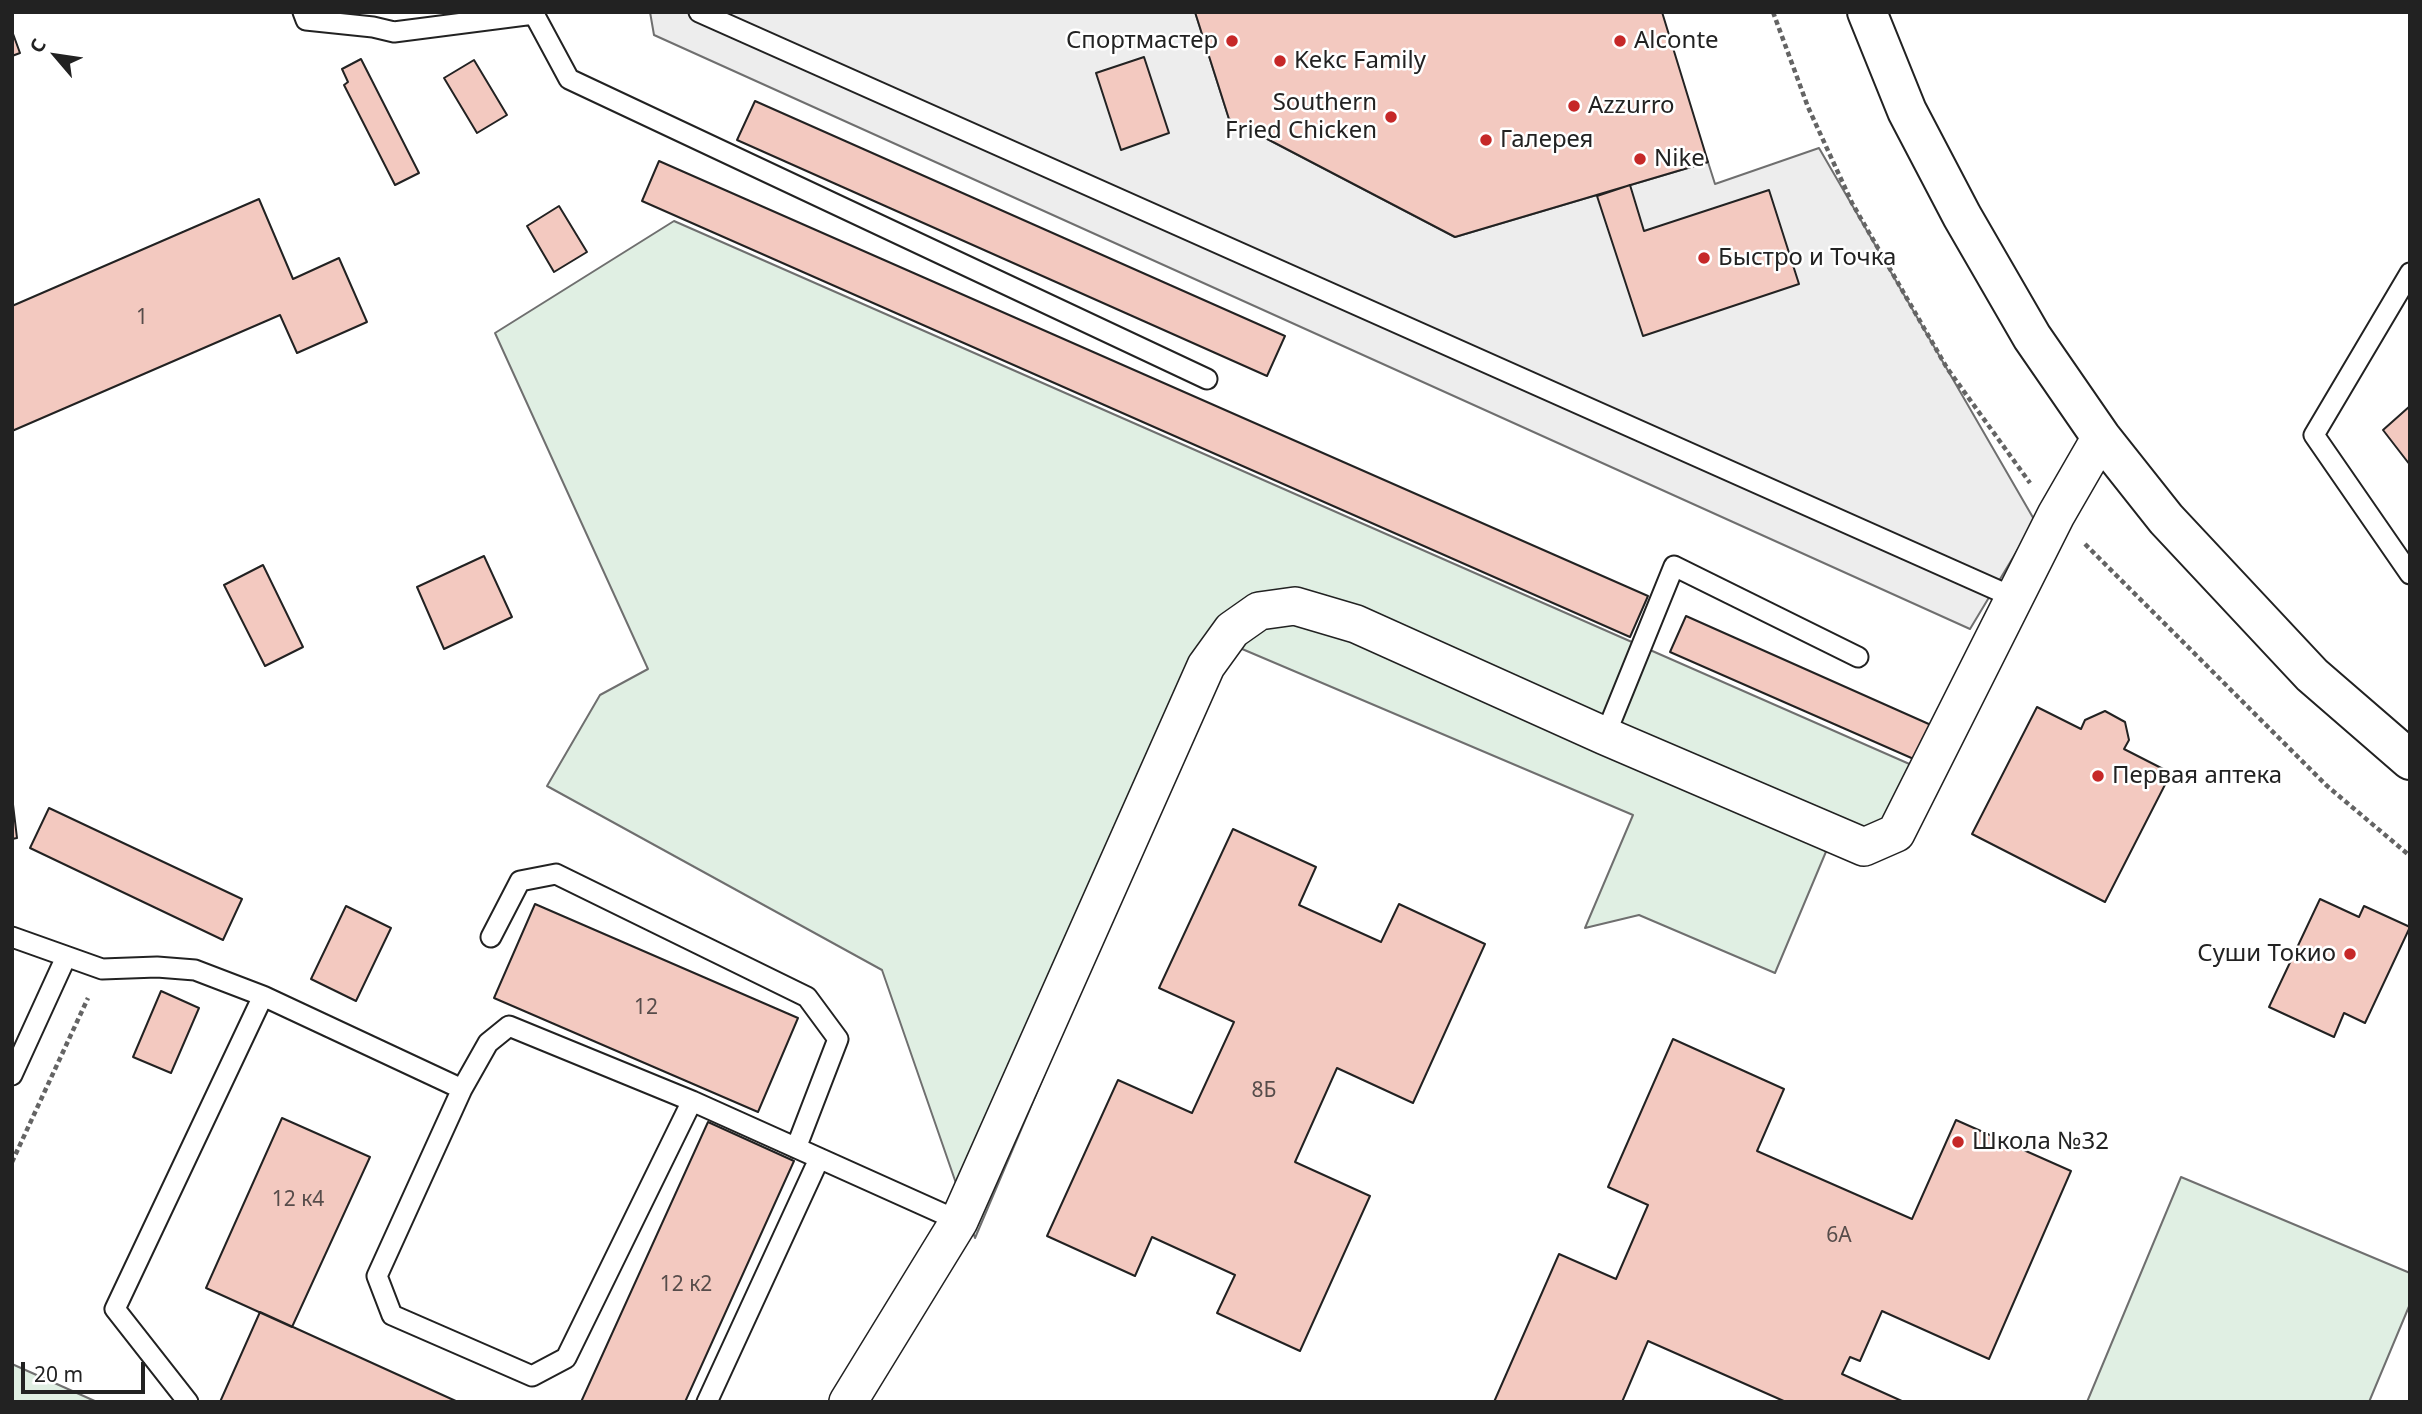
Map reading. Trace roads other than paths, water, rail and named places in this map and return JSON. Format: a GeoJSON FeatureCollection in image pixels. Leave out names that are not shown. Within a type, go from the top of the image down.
{"type":"FeatureCollection","features":[{"type":"Feature","properties":{"kind":"main road"},"geometry":{"type":"LineString","coordinates":[[1867,12],[1907,111],[1962,216],[2032,337],[2101,437],[2166,519],[2312,675],[2410,760]]}},
{"type":"Feature","properties":{"kind":"street"},"geometry":{"type":"LineString","coordinates":[[848,1402],[959,1222],[1206,666],[1232,630],[1259,611],[1295,607],[1356,624],[1605,736],[1864,847],[1896,833],[2056,515],[2101,437]]}},
{"type":"Feature","properties":{"kind":"lane"},"geometry":{"type":"LineString","coordinates":[[303,12],[306,20],[373,27],[394,32],[534,14],[569,79],[1207,379]]}},
{"type":"Feature","properties":{"kind":"lane"},"geometry":{"type":"LineString","coordinates":[[699,12],[2015,598]]}},
{"type":"Feature","properties":{"kind":"lane"},"geometry":{"type":"LineString","coordinates":[[2410,273],[2314,435],[2410,574]]}},
{"type":"Feature","properties":{"kind":"lane"},"geometry":{"type":"LineString","coordinates":[[1605,736],[1674,566],[1858,657]]}},
{"type":"Feature","properties":{"kind":"lane"},"geometry":{"type":"LineString","coordinates":[[491,937],[520,881],[556,874],[807,997],[838,1039],[796,1148]]}},
{"type":"Feature","properties":{"kind":"lane"},"geometry":{"type":"LineString","coordinates":[[12,937],[102,969],[157,967],[195,970],[263,996],[461,1089]]}},
{"type":"Feature","properties":{"kind":"lane"},"geometry":{"type":"LineString","coordinates":[[12,1075],[66,957]]}},
{"type":"Feature","properties":{"kind":"lane"},"geometry":{"type":"LineString","coordinates":[[188,1402],[115,1309],[263,996]]}},
{"type":"Feature","properties":{"kind":"lane"},"geometry":{"type":"LineString","coordinates":[[692,1101],[566,1357],[532,1376],[392,1315],[377,1276],[461,1089],[488,1043],[509,1026],[692,1101],[959,1222]]}},
{"type":"Feature","properties":{"kind":"lane"},"geometry":{"type":"LineString","coordinates":[[707,1402],[819,1159]]}},
{"type":"Feature","properties":{"kind":"place","name":"Спортмастер"},"geometry":{"type":"Point","coordinates":[1232,41]}},
{"type":"Feature","properties":{"kind":"place","name":"Alconte"},"geometry":{"type":"Point","coordinates":[1620,41]}},
{"type":"Feature","properties":{"kind":"place","name":"Kekc Family"},"geometry":{"type":"Point","coordinates":[1280,61]}},
{"type":"Feature","properties":{"kind":"place","name":"Azzurro"},"geometry":{"type":"Point","coordinates":[1574,106]}},
{"type":"Feature","properties":{"kind":"place","name":"Southern Fried Chicken"},"geometry":{"type":"Point","coordinates":[1391,117]}},
{"type":"Feature","properties":{"kind":"place","name":"Галерея"},"geometry":{"type":"Point","coordinates":[1486,140]}},
{"type":"Feature","properties":{"kind":"place","name":"Nike"},"geometry":{"type":"Point","coordinates":[1640,159]}},
{"type":"Feature","properties":{"kind":"place","name":"Быстро и Точка"},"geometry":{"type":"Point","coordinates":[1704,258]}},
{"type":"Feature","properties":{"kind":"place","name":"Первая аптека"},"geometry":{"type":"Point","coordinates":[2098,776]}},
{"type":"Feature","properties":{"kind":"place","name":"Суши Токио"},"geometry":{"type":"Point","coordinates":[2350,954]}},
{"type":"Feature","properties":{"kind":"place","name":"Школа №32"},"geometry":{"type":"Point","coordinates":[1958,1142]}}]}
